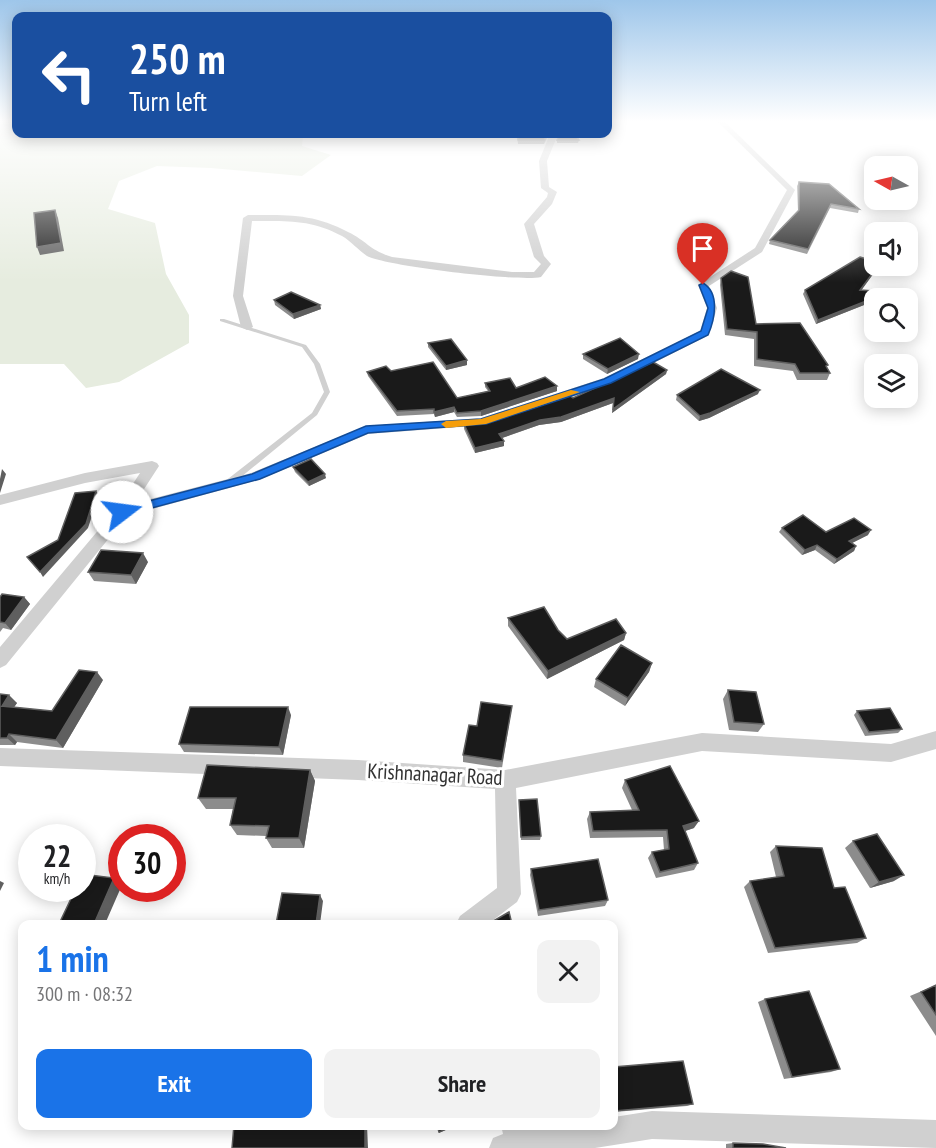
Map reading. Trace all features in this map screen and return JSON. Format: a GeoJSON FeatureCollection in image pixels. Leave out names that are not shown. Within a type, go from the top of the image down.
{"type":"FeatureCollection","features":[{"type":"Feature","properties":{"kind":"street"},"geometry":{"type":"LineString","coordinates":[[247,327],[238,299],[243,257],[241,248],[247,234],[248,218],[305,218],[346,234],[371,254],[391,260],[512,275],[537,275],[546,264],[539,257],[529,224],[532,217],[550,203],[552,197],[553,192],[544,188],[544,176]]}},
{"type":"Feature","properties":{"kind":"street"},"geometry":{"type":"LineString","coordinates":[[122,512],[256,476],[366,430],[482,422],[608,381],[705,333],[712,308],[703,285],[759,250],[791,190],[776,176]]}},
{"type":"Feature","properties":{"kind":"street"},"geometry":{"type":"LineString","coordinates":[[0,500],[86,478],[152,466],[122,512],[0,660]]}},
{"type":"Feature","properties":{"kind":"street","name":"Krishnanagar Road"},"geometry":{"type":"LineString","coordinates":[[0,757],[358,770],[505,780],[702,742],[891,753],[936,741]]}},
{"type":"Feature","properties":{"kind":"street"},"geometry":{"type":"LineString","coordinates":[[473,920],[508,894],[505,780]]}},
{"type":"Feature","properties":{"kind":"street"},"geometry":{"type":"LineString","coordinates":[[618,1128],[652,1125],[936,1134]]}},
{"type":"Feature","properties":{"kind":"street"},"geometry":{"type":"LineString","coordinates":[[513,1139],[602,1130]]}},
{"type":"Feature","properties":{"kind":"lane"},"geometry":{"type":"LineString","coordinates":[[222,320],[304,345],[317,364],[327,392],[315,414],[227,484]]}},
{"type":"Feature","properties":{"kind":"shaded area"},"geometry":{"type":"Polygon","coordinates":[[[0,176],[133,176],[119,181],[108,209],[155,223],[166,274],[189,315],[189,343],[119,382],[86,388],[64,364],[0,364],[0,176]]]}},
{"type":"Feature","properties":{"kind":"building"},"geometry":{"type":"Polygon","coordinates":[[[799,182],[829,184],[859,209],[831,204],[808,249],[770,240],[799,210],[799,182]]]}},
{"type":"Feature","properties":{"kind":"building"},"geometry":{"type":"Polygon","coordinates":[[[55,210],[61,243],[37,247],[34,213],[55,210]]]}},
{"type":"Feature","properties":{"kind":"building"},"geometry":{"type":"Polygon","coordinates":[[[860,257],[864,258],[864,276],[870,276],[860,290],[864,290],[864,302],[818,320],[805,290],[860,257]]]}},
{"type":"Feature","properties":{"kind":"building"},"geometry":{"type":"Polygon","coordinates":[[[731,271],[748,277],[756,324],[800,323],[828,365],[826,366],[830,373],[800,373],[795,364],[757,359],[757,332],[727,329],[721,278],[731,271]]]}},
{"type":"Feature","properties":{"kind":"building"},"geometry":{"type":"Polygon","coordinates":[[[291,292],[320,305],[293,314],[274,300],[291,292]]]}},
{"type":"Feature","properties":{"kind":"building"},"geometry":{"type":"Polygon","coordinates":[[[620,338],[639,354],[608,369],[583,354],[620,338]]]}},
{"type":"Feature","properties":{"kind":"building"},"geometry":{"type":"Polygon","coordinates":[[[451,339],[467,360],[446,366],[428,343],[451,339]]]}},
{"type":"Feature","properties":{"kind":"building"},"geometry":{"type":"Polygon","coordinates":[[[433,362],[457,398],[490,391],[485,383],[510,378],[516,388],[545,377],[557,386],[481,411],[457,413],[454,407],[434,412],[434,409],[397,411],[367,372],[386,366],[391,371],[433,362]]]}},
{"type":"Feature","properties":{"kind":"building"},"geometry":{"type":"Polygon","coordinates":[[[653,362],[667,370],[613,409],[614,398],[561,417],[540,420],[499,434],[504,441],[475,448],[464,424],[488,422],[570,396],[573,398],[653,362]]]}},
{"type":"Feature","properties":{"kind":"building"},"geometry":{"type":"Polygon","coordinates":[[[721,369],[760,390],[700,416],[677,395],[721,369]]]}},
{"type":"Feature","properties":{"kind":"building"},"geometry":{"type":"Polygon","coordinates":[[[311,459],[325,474],[308,482],[293,467],[311,459]]]}},
{"type":"Feature","properties":{"kind":"building"},"geometry":{"type":"Polygon","coordinates":[[[96,491],[86,524],[40,572],[27,557],[58,540],[75,493],[96,491]]]}},
{"type":"Feature","properties":{"kind":"building"},"geometry":{"type":"Polygon","coordinates":[[[803,515],[826,532],[854,518],[871,530],[849,541],[856,546],[837,559],[817,545],[805,550],[782,528],[803,515]]]}},
{"type":"Feature","properties":{"kind":"building"},"geometry":{"type":"Polygon","coordinates":[[[101,550],[143,553],[131,575],[88,572],[101,550]]]}},
{"type":"Feature","properties":{"kind":"building"},"geometry":{"type":"Polygon","coordinates":[[[2,594],[24,597],[5,623],[0,622],[2,594]]]}},
{"type":"Feature","properties":{"kind":"building"},"geometry":{"type":"Polygon","coordinates":[[[544,607],[558,630],[567,639],[616,619],[626,633],[548,671],[508,618],[544,607]]]}},
{"type":"Feature","properties":{"kind":"building"},"geometry":{"type":"Polygon","coordinates":[[[621,645],[652,663],[628,698],[596,679],[621,645]]]}},
{"type":"Feature","properties":{"kind":"building"},"geometry":{"type":"Polygon","coordinates":[[[79,670],[97,672],[56,740],[9,734],[7,738],[0,738],[0,694],[9,695],[2,706],[52,711],[79,670]]]}},
{"type":"Feature","properties":{"kind":"building"},"geometry":{"type":"Polygon","coordinates":[[[728,690],[756,692],[764,724],[734,722],[728,690]]]}},
{"type":"Feature","properties":{"kind":"building"},"geometry":{"type":"Polygon","coordinates":[[[481,702],[512,706],[502,761],[463,755],[469,725],[477,726],[481,702]]]}},
{"type":"Feature","properties":{"kind":"building"},"geometry":{"type":"Polygon","coordinates":[[[190,707],[288,707],[279,747],[179,744],[190,707]]]}},
{"type":"Feature","properties":{"kind":"building"},"geometry":{"type":"Polygon","coordinates":[[[890,708],[902,729],[869,732],[857,711],[890,708]]]}},
{"type":"Feature","properties":{"kind":"building"},"geometry":{"type":"Polygon","coordinates":[[[207,765],[310,770],[299,838],[266,838],[269,826],[230,825],[236,798],[198,798],[207,765]]]}},
{"type":"Feature","properties":{"kind":"building"},"geometry":{"type":"Polygon","coordinates":[[[670,766],[699,821],[683,826],[698,863],[660,872],[652,852],[669,849],[667,830],[593,831],[590,812],[639,810],[625,780],[670,766]]]}},
{"type":"Feature","properties":{"kind":"building"},"geometry":{"type":"Polygon","coordinates":[[[537,799],[541,836],[521,837],[519,800],[537,799]]]}},
{"type":"Feature","properties":{"kind":"building"},"geometry":{"type":"Polygon","coordinates":[[[877,834],[904,875],[879,882],[853,841],[877,834]]]}},
{"type":"Feature","properties":{"kind":"building"},"geometry":{"type":"Polygon","coordinates":[[[776,846],[822,848],[834,888],[845,887],[866,938],[775,948],[750,881],[784,876],[776,846]]]}},
{"type":"Feature","properties":{"kind":"building"},"geometry":{"type":"Polygon","coordinates":[[[598,859],[608,900],[539,910],[531,869],[598,859]]]}},
{"type":"Feature","properties":{"kind":"building"},"geometry":{"type":"Polygon","coordinates":[[[96,876],[108,877],[108,892],[96,920],[61,920],[69,902],[96,902],[96,876]]]}},
{"type":"Feature","properties":{"kind":"building"},"geometry":{"type":"Polygon","coordinates":[[[282,893],[320,895],[317,920],[277,920],[282,893]]]}},
{"type":"Feature","properties":{"kind":"building"},"geometry":{"type":"Polygon","coordinates":[[[509,912],[511,920],[495,920],[509,912]]]}},
{"type":"Feature","properties":{"kind":"building"},"geometry":{"type":"Polygon","coordinates":[[[936,985],[936,1015],[921,992],[936,985]]]}},
{"type":"Feature","properties":{"kind":"building"},"geometry":{"type":"Polygon","coordinates":[[[809,991],[840,1069],[792,1077],[765,999],[809,991]]]}},
{"type":"Feature","properties":{"kind":"building"},"geometry":{"type":"Polygon","coordinates":[[[683,1061],[693,1104],[618,1111],[618,1067],[683,1061]]]}},
{"type":"Feature","properties":{"kind":"building"},"geometry":{"type":"Polygon","coordinates":[[[234,1130],[365,1130],[365,1148],[232,1148],[234,1130]]]}},
{"type":"Feature","properties":{"kind":"building"},"geometry":{"type":"Polygon","coordinates":[[[733,1143],[763,1144],[786,1148],[733,1148],[733,1143]]]}},
{"type":"Feature","properties":{"kind":"slow traffic"},"geometry":{"type":"LineString","coordinates":[[446,424],[482,422],[574,392]]}},
{"type":"Feature","properties":{"kind":"route"},"geometry":{"type":"LineString","coordinates":[[122,512],[256,476],[366,430],[482,422],[608,381],[705,333],[712,308],[703,285]]}}]}
